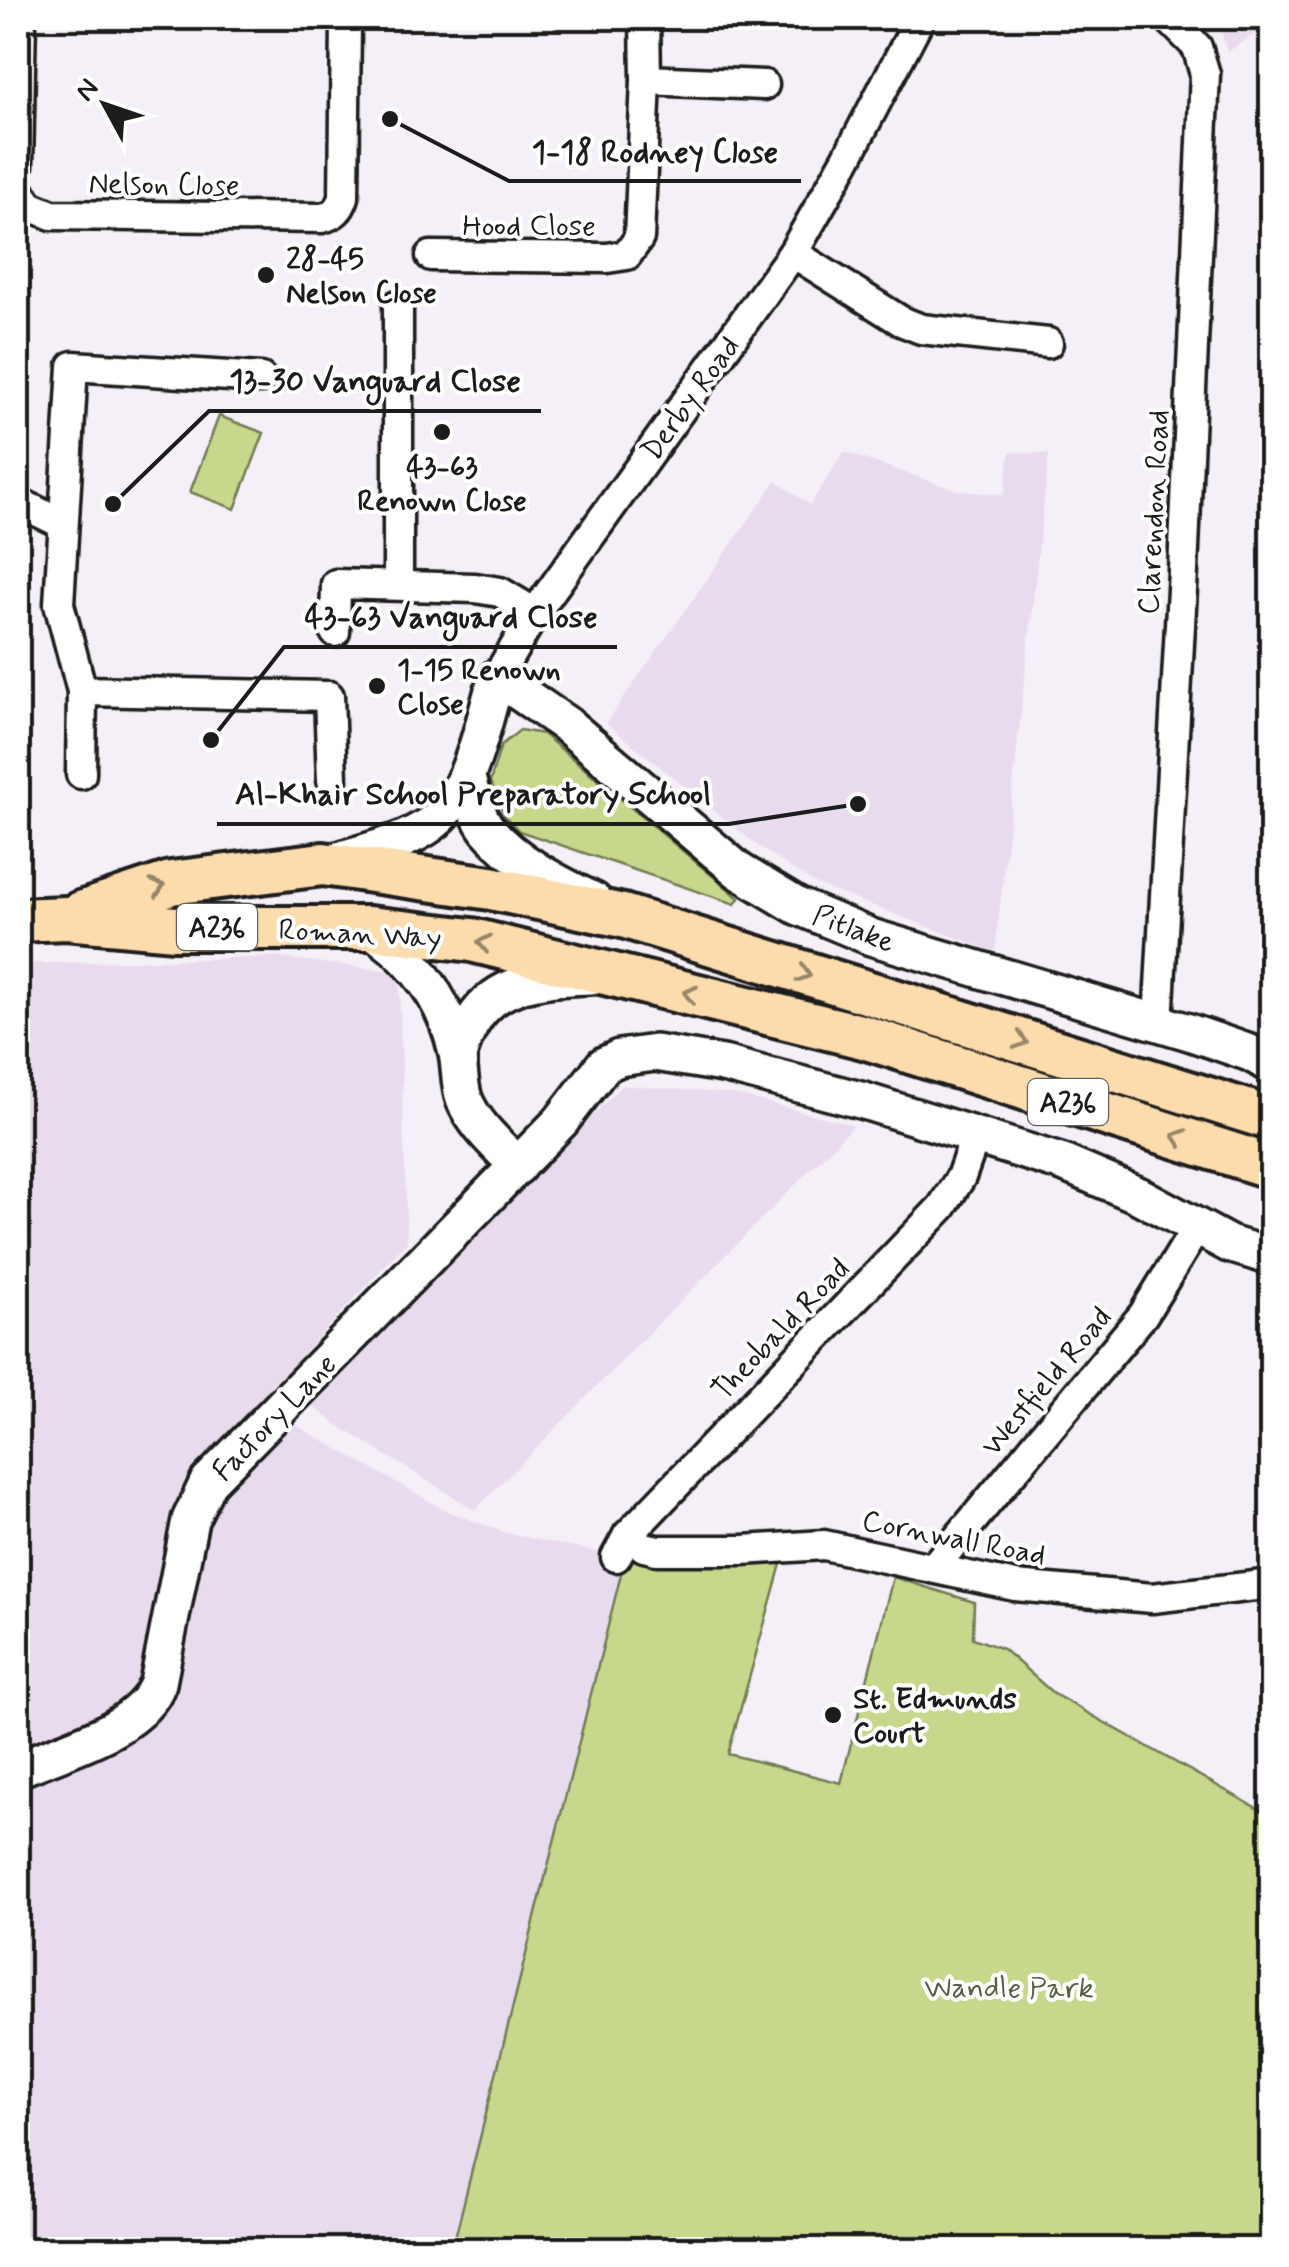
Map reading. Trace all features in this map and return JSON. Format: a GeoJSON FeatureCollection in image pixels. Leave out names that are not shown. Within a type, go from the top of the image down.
{"type":"FeatureCollection","features":[{"type":"Feature","properties":{"kind":"main road","name":"Roman Way"},"geometry":{"type":"LineString","coordinates":[[66,918],[171,883],[323,864],[491,888],[623,916],[1272,1119]]}},
{"type":"Feature","properties":{"kind":"main road","name":"Roman Way"},"geometry":{"type":"LineString","coordinates":[[66,918],[174,928],[369,928],[472,940],[864,1037],[1272,1168]]}},
{"type":"Feature","properties":{"kind":"main road","name":"A236"},"geometry":{"type":"LineString","coordinates":[[18,920],[66,918]]}},
{"type":"Feature","properties":{"kind":"street"},"geometry":{"type":"LineString","coordinates":[[18,166],[21,18]]}},
{"type":"Feature","properties":{"kind":"street","name":"Hood Close"},"geometry":{"type":"LineString","coordinates":[[431,256],[607,258],[627,254],[639,238],[646,18]]}},
{"type":"Feature","properties":{"kind":"street","name":"Derby Road"},"geometry":{"type":"LineString","coordinates":[[323,864],[395,842],[424,828],[451,803],[467,778],[497,677],[535,613],[793,253],[920,18]]}},
{"type":"Feature","properties":{"kind":"street","name":"Clarendon Road"},"geometry":{"type":"LineString","coordinates":[[1158,1023],[1205,74],[1197,47],[1168,18]]}},
{"type":"Feature","properties":{"kind":"street","name":"Nelson Close"},"geometry":{"type":"LineString","coordinates":[[18,189],[30,206],[52,215],[322,218],[341,208],[344,197],[346,23]]}},
{"type":"Feature","properties":{"kind":"street"},"geometry":{"type":"LineString","coordinates":[[646,80],[764,85]]}},
{"type":"Feature","properties":{"kind":"street"},"geometry":{"type":"LineString","coordinates":[[793,253],[901,321],[921,328],[1048,344]]}},
{"type":"Feature","properties":{"kind":"street"},"geometry":{"type":"LineString","coordinates":[[398,305],[398,585]]}},
{"type":"Feature","properties":{"kind":"street"},"geometry":{"type":"LineString","coordinates":[[80,774],[82,692],[59,604],[72,366],[262,378]]}},
{"type":"Feature","properties":{"kind":"street"},"geometry":{"type":"LineString","coordinates":[[18,502],[64,524]]}},
{"type":"Feature","properties":{"kind":"street"},"geometry":{"type":"LineString","coordinates":[[335,632],[336,584],[500,592],[535,613]]}},
{"type":"Feature","properties":{"kind":"street","name":"Pitlake"},"geometry":{"type":"LineString","coordinates":[[497,677],[567,725],[739,871],[797,906],[872,937],[1158,1023],[1235,1048],[1272,1065]]}},
{"type":"Feature","properties":{"kind":"street"},"geometry":{"type":"LineString","coordinates":[[82,692],[329,696],[332,780]]}},
{"type":"Feature","properties":{"kind":"street"},"geometry":{"type":"LineString","coordinates":[[467,778],[488,829],[518,857],[556,882],[623,916]]}},
{"type":"Feature","properties":{"kind":"street"},"geometry":{"type":"LineString","coordinates":[[369,928],[423,974],[450,1026],[465,1102],[480,1126],[518,1166]]}},
{"type":"Feature","properties":{"kind":"street"},"geometry":{"type":"LineString","coordinates":[[458,1057],[476,1014],[491,998],[510,987],[536,980],[612,975]]}},
{"type":"Feature","properties":{"kind":"street","name":"Factory Lane"},"geometry":{"type":"LineString","coordinates":[[18,1769],[118,1726],[148,1704],[158,1682],[190,1520],[208,1482],[561,1121],[604,1065],[641,1053],[722,1064],[864,1101],[1063,1163],[1110,1182],[1236,1247],[1272,1256]]}},
{"type":"Feature","properties":{"kind":"street","name":"Theobald Road"},"geometry":{"type":"LineString","coordinates":[[622,1546],[942,1207],[961,1177],[975,1137]]}},
{"type":"Feature","properties":{"kind":"street","name":"Westfield Road"},"geometry":{"type":"LineString","coordinates":[[933,1568],[1143,1315],[1197,1227]]}},
{"type":"Feature","properties":{"kind":"street","name":"Cornwall Road"},"geometry":{"type":"LineString","coordinates":[[622,1546],[743,1550],[824,1544],[1015,1586],[1152,1598],[1272,1584]]}},
{"type":"Feature","properties":{"kind":"shaded area"},"geometry":{"type":"Polygon","coordinates":[[[1214,18],[1271,18],[1271,24],[1227,52],[1214,18]]]}},
{"type":"Feature","properties":{"kind":"shaded area"},"geometry":{"type":"Polygon","coordinates":[[[844,452],[956,490],[1004,495],[1010,452],[1049,454],[995,952],[815,884],[762,849],[606,723],[776,481],[810,505],[844,452]]]}},
{"type":"Feature","properties":{"kind":"shaded area"},"geometry":{"type":"Polygon","coordinates":[[[273,957],[399,972],[407,1242],[262,1398],[299,1427],[447,1511],[506,1533],[625,1558],[452,2249],[18,2249],[18,964],[273,957]]]}},
{"type":"Feature","properties":{"kind":"shaded area"},"geometry":{"type":"Polygon","coordinates":[[[622,1085],[732,1094],[854,1125],[475,1510],[312,1406],[622,1085]]]}},
{"type":"Feature","properties":{"kind":"green space"},"geometry":{"type":"Polygon","coordinates":[[[219,416],[264,433],[235,509],[190,492],[219,416]]]}},
{"type":"Feature","properties":{"kind":"green space"},"geometry":{"type":"Polygon","coordinates":[[[520,730],[543,734],[739,898],[735,904],[519,831],[505,816],[490,782],[501,745],[520,730]]]}},
{"type":"Feature","properties":{"kind":"green space","name":"Wandle Park"},"geometry":{"type":"Polygon","coordinates":[[[783,1557],[728,1754],[841,1783],[893,1577],[974,1602],[973,1638],[1003,1649],[1054,1694],[1271,1816],[1271,2249],[452,2250],[625,1558],[783,1557]]]}},
{"type":"Feature","properties":{"kind":"place","name":"1-18 Rodney Close"},"geometry":{"type":"Point","coordinates":[390,119]}},
{"type":"Feature","properties":{"kind":"place","name":"28-45 Nelson Close"},"geometry":{"type":"Point","coordinates":[266,275]}},
{"type":"Feature","properties":{"kind":"place","name":"43-63 Renown Close"},"geometry":{"type":"Point","coordinates":[442,432]}},
{"type":"Feature","properties":{"kind":"place","name":"13-30 Vanguard Close"},"geometry":{"type":"Point","coordinates":[113,504]}},
{"type":"Feature","properties":{"kind":"place","name":"1-15 Renown Close"},"geometry":{"type":"Point","coordinates":[377,686]}},
{"type":"Feature","properties":{"kind":"place","name":"43-63 Vanguard Close"},"geometry":{"type":"Point","coordinates":[211,740]}},
{"type":"Feature","properties":{"kind":"place","name":"Al-Khair School Preparatory School"},"geometry":{"type":"Point","coordinates":[858,804]}},
{"type":"Feature","properties":{"kind":"place","name":"St. Edmunds Court"},"geometry":{"type":"Point","coordinates":[833,1715]}}]}
